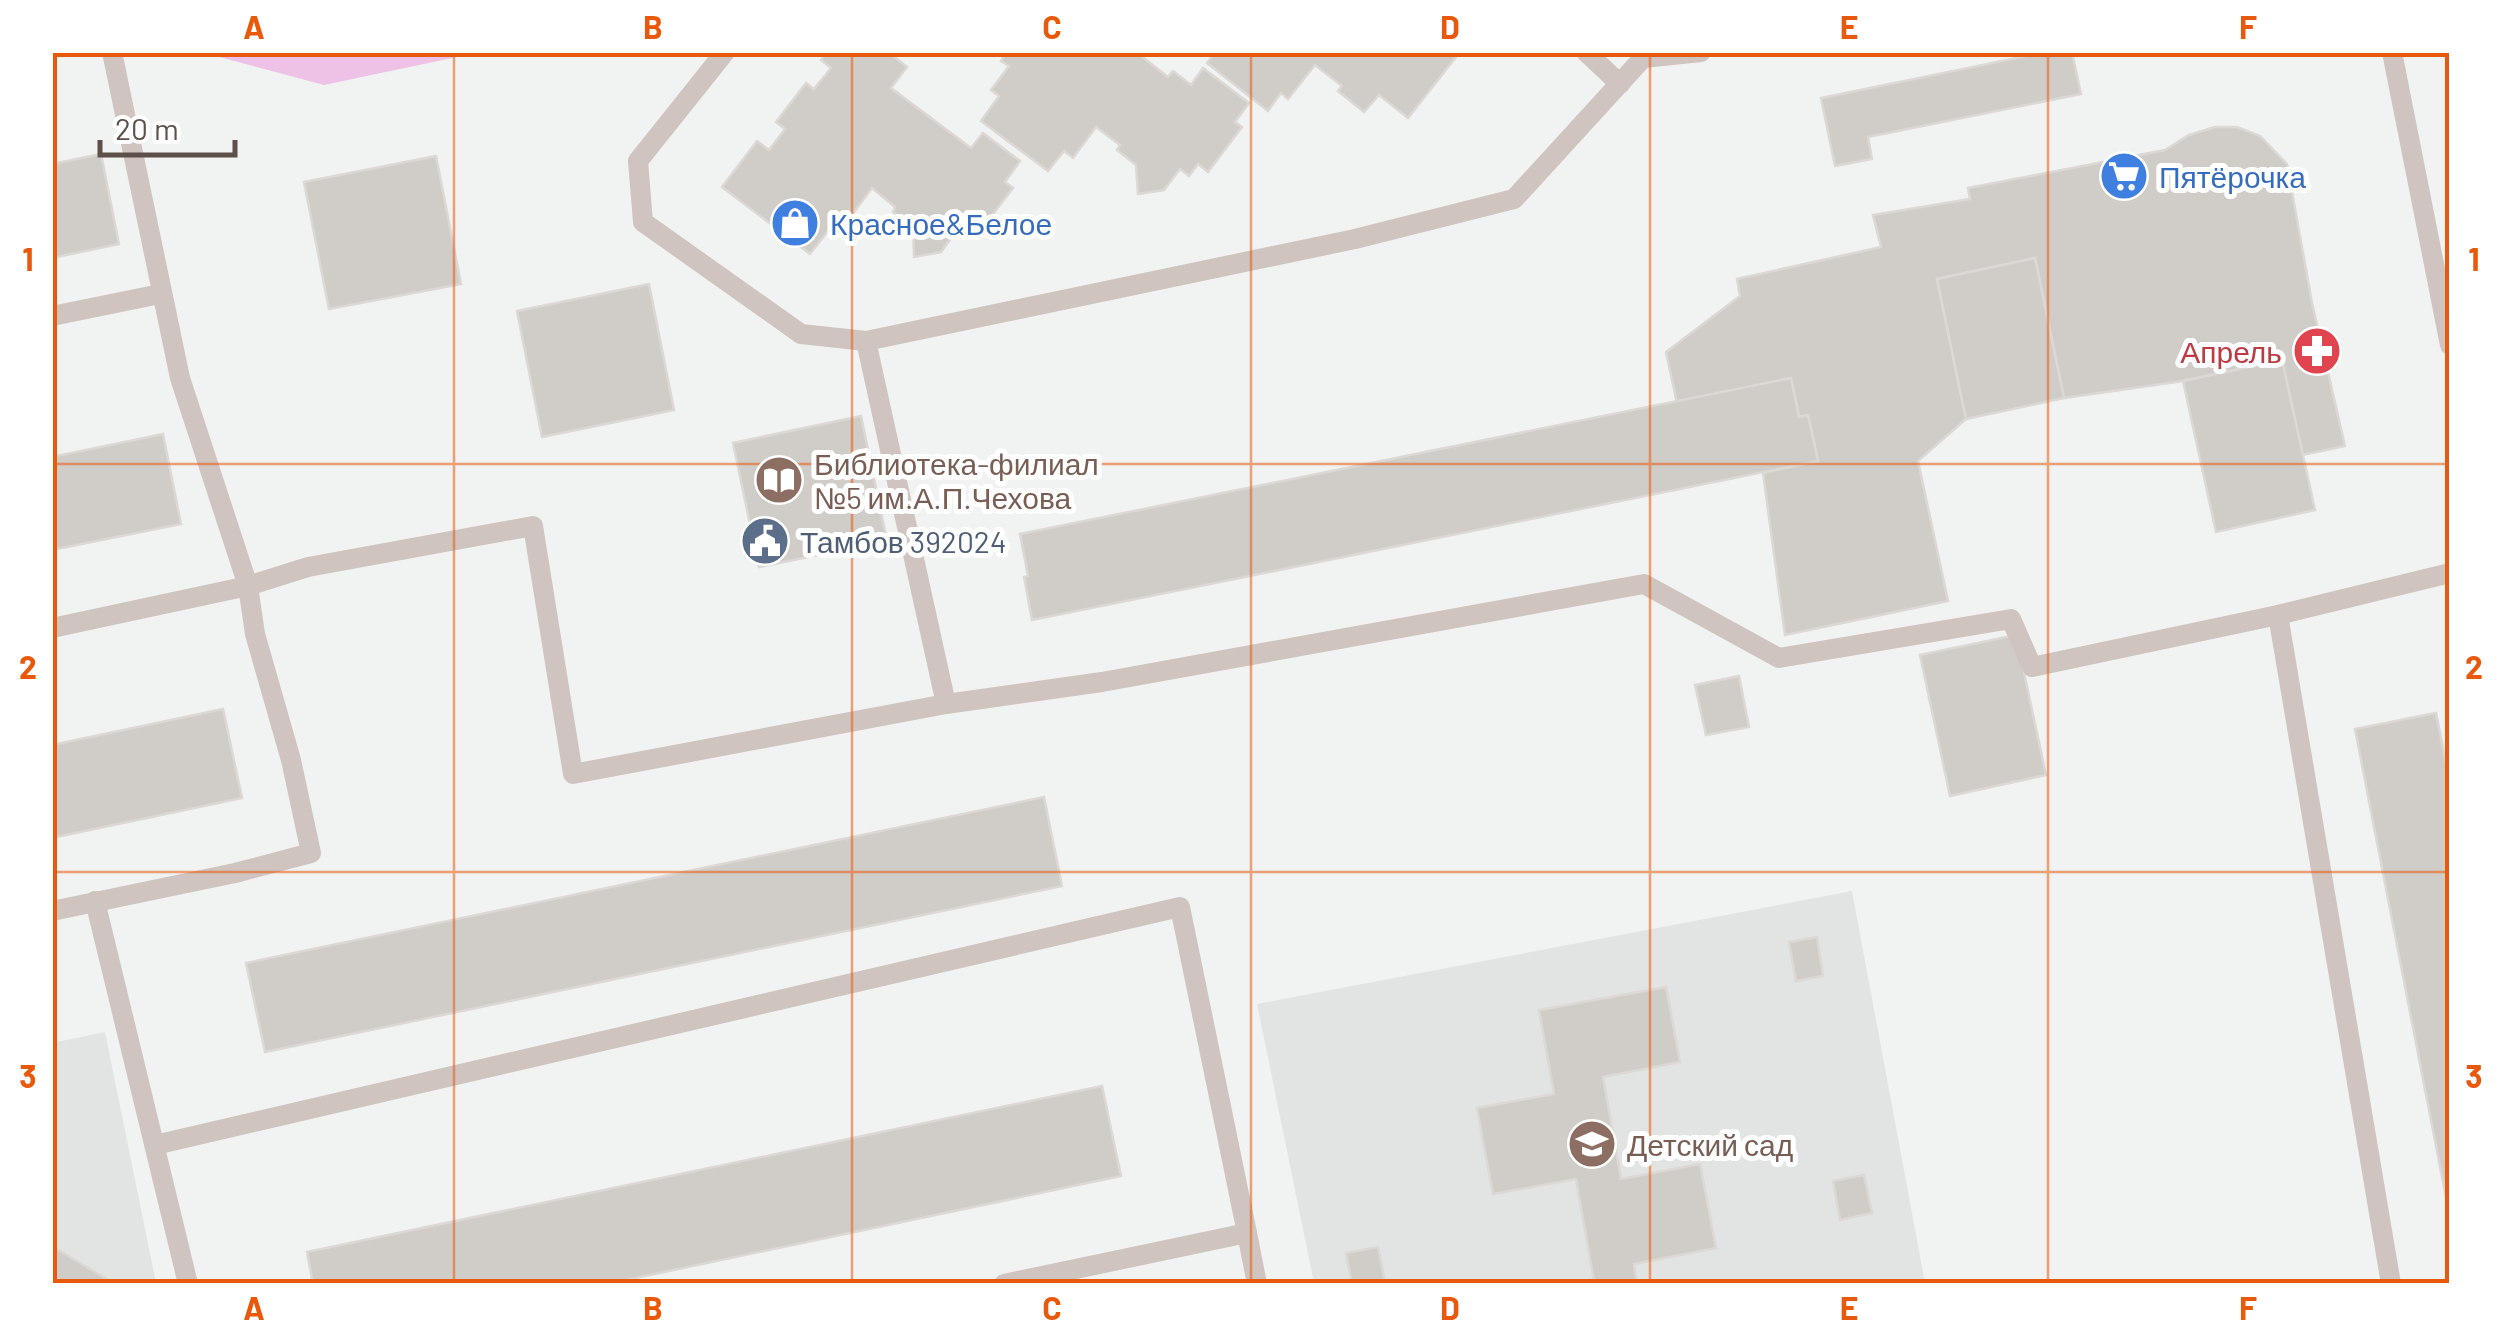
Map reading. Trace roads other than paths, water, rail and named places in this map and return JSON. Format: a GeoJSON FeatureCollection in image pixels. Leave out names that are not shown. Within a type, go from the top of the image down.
{"type":"FeatureCollection","features":[{"type":"Feature","properties":{"kind":"lane"},"geometry":{"type":"LineString","coordinates":[[52,910],[312,854],[291,760],[255,634],[248,586],[184,392],[160,294],[112,52]]}},
{"type":"Feature","properties":{"kind":"lane"},"geometry":{"type":"LineString","coordinates":[[725,52],[638,161],[643,222],[800,334],[866,341],[1355,239],[1514,199],[1643,58],[1701,52]]}},
{"type":"Feature","properties":{"kind":"lane"},"geometry":{"type":"LineString","coordinates":[[1586,52],[1620,84]]}},
{"type":"Feature","properties":{"kind":"lane"},"geometry":{"type":"LineString","coordinates":[[2392,52],[2450,345]]}},
{"type":"Feature","properties":{"kind":"lane"},"geometry":{"type":"LineString","coordinates":[[52,316],[160,294]]}},
{"type":"Feature","properties":{"kind":"lane"},"geometry":{"type":"LineString","coordinates":[[866,341],[946,704]]}},
{"type":"Feature","properties":{"kind":"lane"},"geometry":{"type":"LineString","coordinates":[[52,628],[248,586],[308,567],[533,526],[573,774],[946,704],[1102,682],[1644,584],[1778,658],[2010,619],[2032,666],[2278,615],[2450,573]]}},
{"type":"Feature","properties":{"kind":"lane"},"geometry":{"type":"LineString","coordinates":[[2278,615],[2392,1284]]}},
{"type":"Feature","properties":{"kind":"lane"},"geometry":{"type":"LineString","coordinates":[[95,901],[188,1284]]}},
{"type":"Feature","properties":{"kind":"lane"},"geometry":{"type":"LineString","coordinates":[[155,1146],[1180,907],[1258,1284]]}},
{"type":"Feature","properties":{"kind":"lane"},"geometry":{"type":"LineString","coordinates":[[1004,1284],[1247,1233]]}},
{"type":"Feature","properties":{"kind":"place","name":"Пятёрочка"},"geometry":{"type":"Point","coordinates":[2124,176]}},
{"type":"Feature","properties":{"kind":"place","name":"Красное&Белое"},"geometry":{"type":"Point","coordinates":[795,223]}},
{"type":"Feature","properties":{"kind":"place","name":"Апрель"},"geometry":{"type":"Point","coordinates":[2317,351]}},
{"type":"Feature","properties":{"kind":"place","name":"Библиотека-филиал №5 им.А.П.Чехова"},"geometry":{"type":"Point","coordinates":[779,480]}},
{"type":"Feature","properties":{"kind":"place","name":"Тамбов 392024"},"geometry":{"type":"Point","coordinates":[765,541]}},
{"type":"Feature","properties":{"kind":"place","name":"Детский сад"},"geometry":{"type":"Point","coordinates":[1592,1144]}}]}
